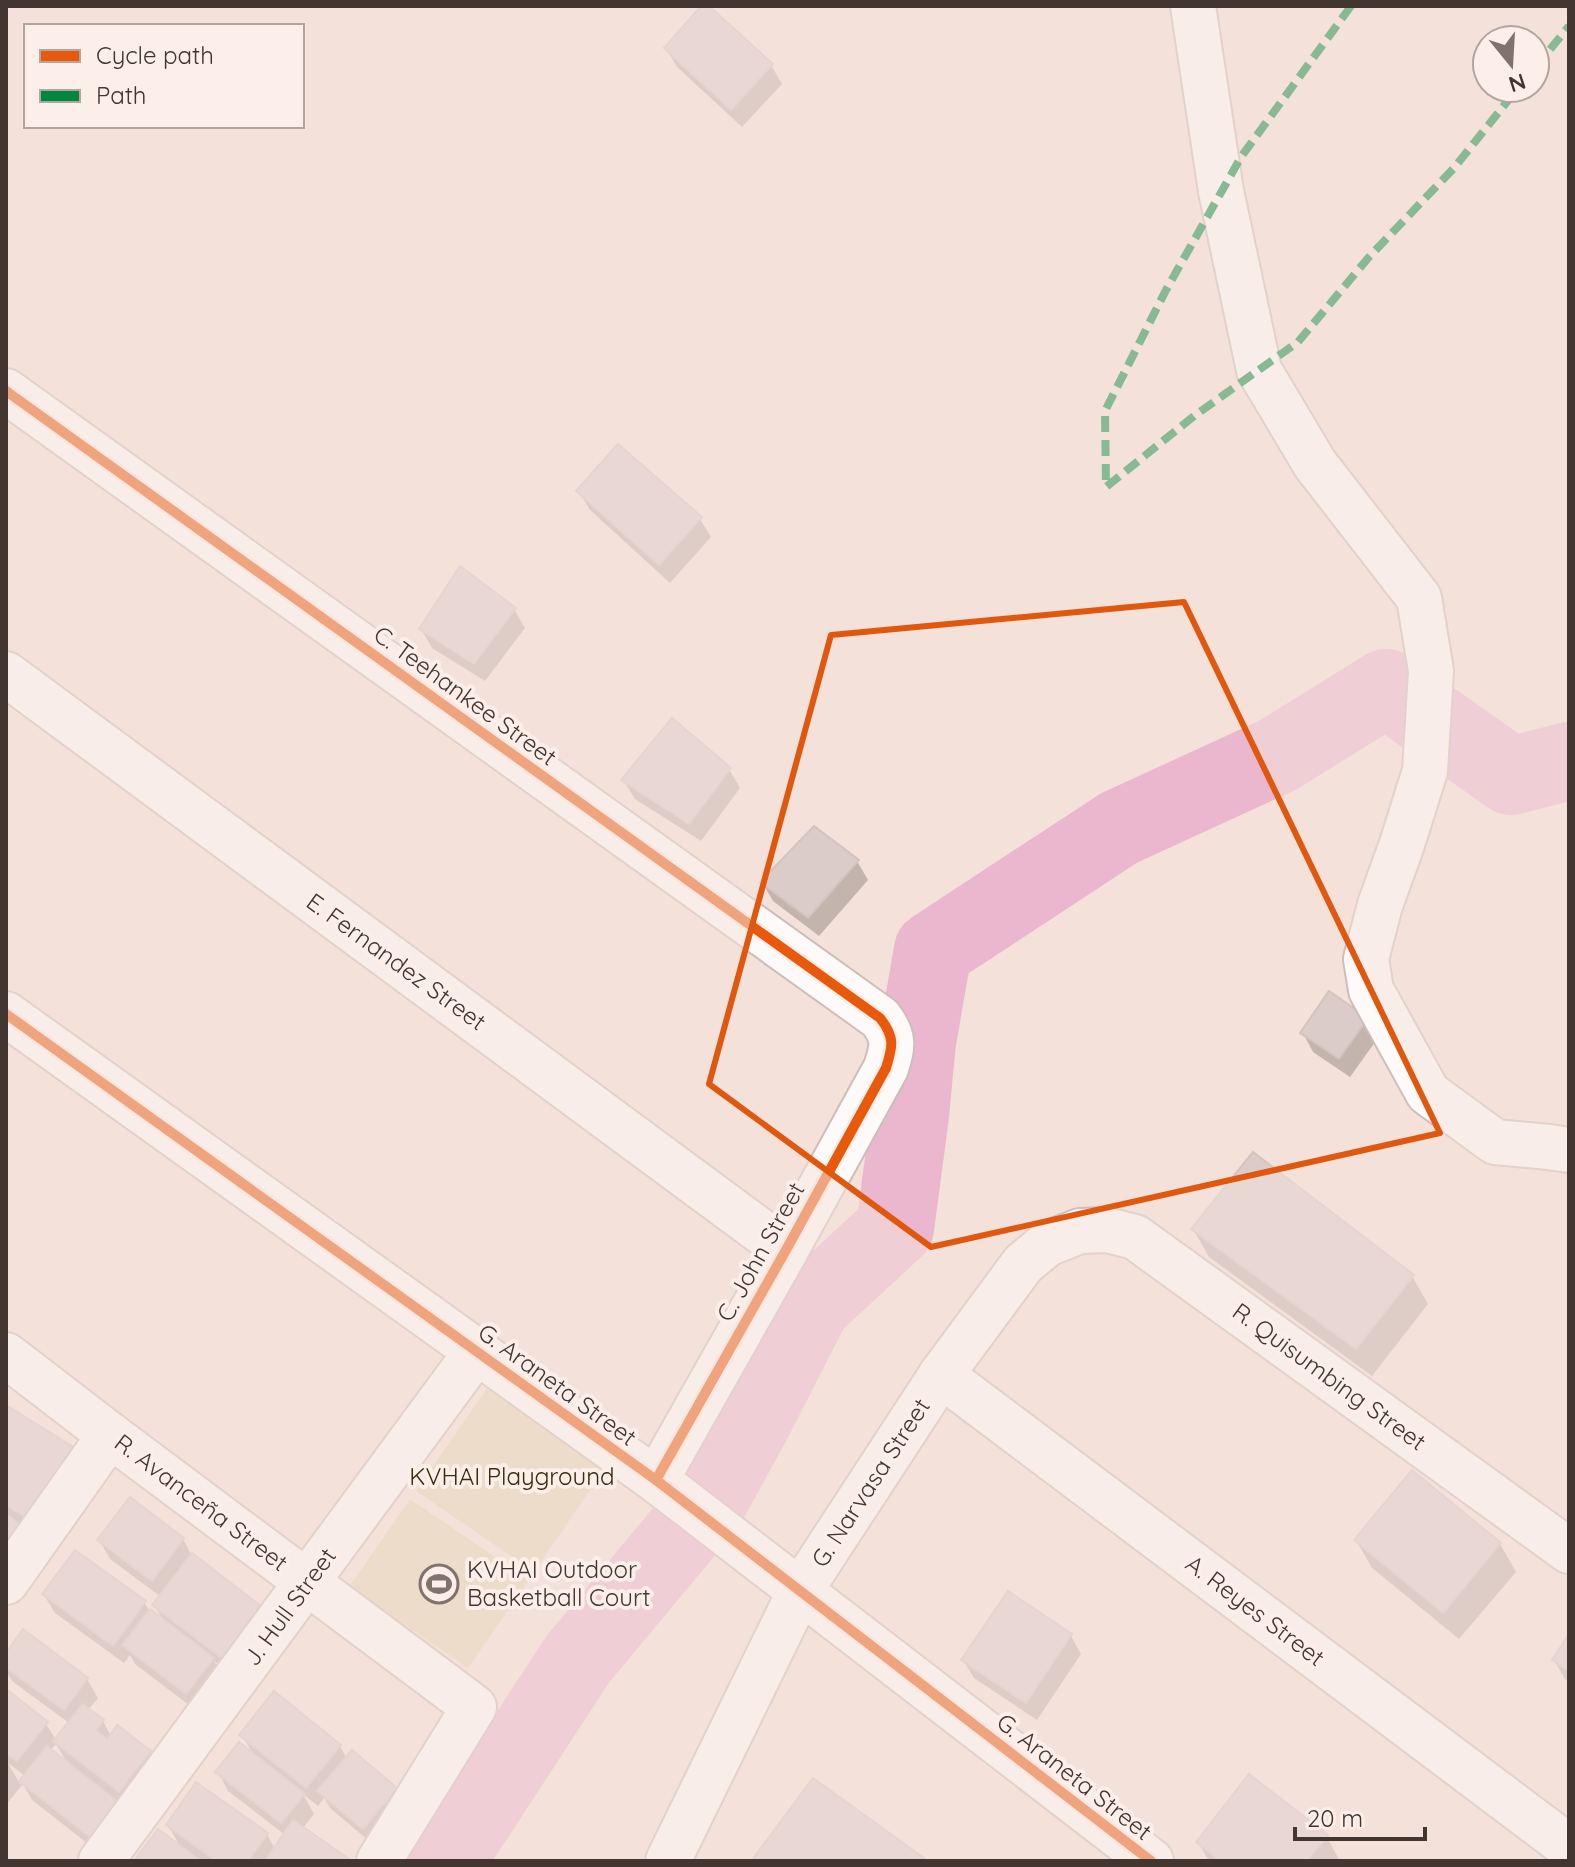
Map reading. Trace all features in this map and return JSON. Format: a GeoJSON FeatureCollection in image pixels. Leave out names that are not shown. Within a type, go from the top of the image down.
{"type":"FeatureCollection","features":[{"type":"Feature","properties":{"kind":"street"},"geometry":{"type":"LineString","coordinates":[[1193,6],[1221,191],[1259,370],[1315,464],[1419,598],[1431,671],[1425,771],[1380,905],[1366,959],[1371,990],[1428,1093],[1495,1142],[1569,1150]]}},
{"type":"Feature","properties":{"kind":"street","name":"C. Teehankee Street"},"geometry":{"type":"LineString","coordinates":[[6,391],[880,1018],[892,1039]]}},
{"type":"Feature","properties":{"kind":"street","name":"E. Fernandez Street"},"geometry":{"type":"LineString","coordinates":[[6,674],[786,1250]]}},
{"type":"Feature","properties":{"kind":"street","name":"G. Araneta Street"},"geometry":{"type":"LineString","coordinates":[[6,1014],[656,1480],[1151,1861]]}},
{"type":"Feature","properties":{"kind":"street","name":"C. John Street"},"geometry":{"type":"LineString","coordinates":[[656,1480],[886,1068],[892,1039]]}},
{"type":"Feature","properties":{"kind":"street","name":"R. Quisumbing Street"},"geometry":{"type":"LineString","coordinates":[[1080,1231],[1107,1230],[1135,1237],[1569,1551]]}},
{"type":"Feature","properties":{"kind":"street","name":"G. Narvasa Street"},"geometry":{"type":"LineString","coordinates":[[674,1859],[800,1591],[941,1375],[1023,1264],[1047,1244],[1080,1231]]}},
{"type":"Feature","properties":{"kind":"street","name":"J. Hull Street"},"geometry":{"type":"LineString","coordinates":[[101,1861],[477,1351]]}},
{"type":"Feature","properties":{"kind":"street","name":"R. Avanceña Street"},"geometry":{"type":"LineString","coordinates":[[6,1355],[474,1707],[379,1861]]}},
{"type":"Feature","properties":{"kind":"street","name":"A. Reyes Street"},"geometry":{"type":"LineString","coordinates":[[941,1375],[1569,1847]]}},
{"type":"Feature","properties":{"kind":"street"},"geometry":{"type":"LineString","coordinates":[[6,1582],[110,1435]]}},
{"type":"Feature","properties":{"kind":"highlighted area"},"geometry":{"type":"Polygon","coordinates":[[[1184,602],[1440,1133],[931,1247],[709,1084],[831,635],[1184,602]]]}},
{"type":"Feature","properties":{"kind":"green space","name":"KVHAI Playground"},"geometry":{"type":"Polygon","coordinates":[[[491,1382],[609,1463],[534,1572],[416,1491],[491,1382]]]}},
{"type":"Feature","properties":{"kind":"green space","name":"KVHAI Outdoor Basketball Court"},"geometry":{"type":"Polygon","coordinates":[[[410,1499],[529,1580],[468,1668],[349,1587],[410,1499]]]}},
{"type":"Feature","properties":{"kind":"building"},"geometry":{"type":"Polygon","coordinates":[[[701,6],[709,6],[773,64],[731,110],[664,48],[701,6]]]}},
{"type":"Feature","properties":{"kind":"building"},"geometry":{"type":"Polygon","coordinates":[[[618,444],[702,517],[659,565],[576,491],[618,444]]]}},
{"type":"Feature","properties":{"kind":"building"},"geometry":{"type":"Polygon","coordinates":[[[460,566],[516,608],[474,664],[419,629],[460,566]]]}},
{"type":"Feature","properties":{"kind":"building"},"geometry":{"type":"Polygon","coordinates":[[[672,718],[731,768],[689,824],[621,780],[672,718]]]}},
{"type":"Feature","properties":{"kind":"building"},"geometry":{"type":"Polygon","coordinates":[[[814,826],[859,860],[808,918],[760,882],[814,826]]]}},
{"type":"Feature","properties":{"kind":"building"},"geometry":{"type":"Polygon","coordinates":[[[1329,991],[1368,1018],[1339,1059],[1300,1033],[1329,991]]]}},
{"type":"Feature","properties":{"kind":"building"},"geometry":{"type":"Polygon","coordinates":[[[1253,1152],[1414,1275],[1356,1349],[1191,1229],[1253,1152]]]}},
{"type":"Feature","properties":{"kind":"building"},"geometry":{"type":"Polygon","coordinates":[[[6,1405],[75,1448],[30,1520],[6,1505],[6,1405]]]}},
{"type":"Feature","properties":{"kind":"building"},"geometry":{"type":"Polygon","coordinates":[[[1412,1470],[1501,1543],[1443,1613],[1354,1540],[1412,1470]]]}},
{"type":"Feature","properties":{"kind":"building"},"geometry":{"type":"Polygon","coordinates":[[[130,1497],[184,1538],[152,1581],[97,1540],[130,1497]]]}},
{"type":"Feature","properties":{"kind":"building"},"geometry":{"type":"Polygon","coordinates":[[[6,1514],[25,1528],[6,1554],[6,1514]]]}},
{"type":"Feature","properties":{"kind":"building"},"geometry":{"type":"Polygon","coordinates":[[[75,1550],[146,1601],[113,1646],[42,1594],[75,1550]]]}},
{"type":"Feature","properties":{"kind":"building"},"geometry":{"type":"Polygon","coordinates":[[[192,1553],[262,1607],[223,1659],[152,1605],[192,1553]]]}},
{"type":"Feature","properties":{"kind":"building"},"geometry":{"type":"Polygon","coordinates":[[[1008,1591],[1072,1634],[1026,1703],[961,1660],[1008,1591]]]}},
{"type":"Feature","properties":{"kind":"building"},"geometry":{"type":"Polygon","coordinates":[[[150,1609],[214,1658],[186,1694],[122,1645],[150,1609]]]}},
{"type":"Feature","properties":{"kind":"building"},"geometry":{"type":"Polygon","coordinates":[[[23,1629],[88,1678],[64,1710],[6,1668],[6,1653],[23,1629]]]}},
{"type":"Feature","properties":{"kind":"building"},"geometry":{"type":"Polygon","coordinates":[[[1569,1634],[1569,1671],[1552,1660],[1569,1634]]]}},
{"type":"Feature","properties":{"kind":"building"},"geometry":{"type":"Polygon","coordinates":[[[6,1689],[48,1722],[17,1761],[6,1753],[6,1689]]]}},
{"type":"Feature","properties":{"kind":"building"},"geometry":{"type":"Polygon","coordinates":[[[274,1691],[341,1745],[306,1788],[239,1735],[274,1691]]]}},
{"type":"Feature","properties":{"kind":"building"},"geometry":{"type":"Polygon","coordinates":[[[83,1704],[104,1720],[96,1730],[107,1739],[117,1725],[151,1751],[119,1792],[53,1741],[83,1704]]]}},
{"type":"Feature","properties":{"kind":"building"},"geometry":{"type":"Polygon","coordinates":[[[239,1742],[305,1794],[281,1823],[215,1772],[239,1742]]]}},
{"type":"Feature","properties":{"kind":"building"},"geometry":{"type":"Polygon","coordinates":[[[47,1746],[123,1806],[95,1841],[19,1781],[47,1746]]]}},
{"type":"Feature","properties":{"kind":"building"},"geometry":{"type":"Polygon","coordinates":[[[352,1750],[397,1788],[363,1829],[317,1791],[352,1750]]]}},
{"type":"Feature","properties":{"kind":"building"},"geometry":{"type":"Polygon","coordinates":[[[1249,1774],[1328,1835],[1307,1861],[1220,1861],[1196,1842],[1249,1774]]]}},
{"type":"Feature","properties":{"kind":"building"},"geometry":{"type":"Polygon","coordinates":[[[813,1778],[928,1861],[752,1860],[813,1778]]]}},
{"type":"Feature","properties":{"kind":"building"},"geometry":{"type":"Polygon","coordinates":[[[196,1782],[268,1833],[248,1861],[216,1861],[166,1825],[196,1782]]]}},
{"type":"Feature","properties":{"kind":"building"},"geometry":{"type":"Polygon","coordinates":[[[293,1820],[352,1861],[265,1861],[293,1820]]]}},
{"type":"Feature","properties":{"kind":"building"},"geometry":{"type":"Polygon","coordinates":[[[158,1829],[201,1861],[134,1861],[158,1829]]]}},
{"type":"Feature","properties":{"kind":"waterway"},"geometry":{"type":"LineString","coordinates":[[707,1504],[812,1305],[895,1228],[917,1042],[933,950],[1119,828],[1278,755],[1386,688],[1511,776],[1569,761]]}},
{"type":"Feature","properties":{"kind":"waterway"},"geometry":{"type":"LineString","coordinates":[[446,1861],[578,1659],[687,1528]]}},
{"type":"Feature","properties":{"kind":"marked path"},"geometry":{"type":"LineString","coordinates":[[1351,6],[1241,157],[1166,290],[1105,411],[1106,487],[1194,416],[1298,342],[1369,257],[1454,168],[1505,104]]}},
{"type":"Feature","properties":{"kind":"marked path"},"geometry":{"type":"LineString","coordinates":[[1551,48],[1569,26]]}},
{"type":"Feature","properties":{"kind":"cycle path"},"geometry":{"type":"LineString","coordinates":[[6,391],[880,1018],[885,1025],[891,1042],[886,1068],[656,1480]]}},
{"type":"Feature","properties":{"kind":"cycle path"},"geometry":{"type":"LineString","coordinates":[[6,1014],[656,1480],[1151,1861]]}},
{"type":"Feature","properties":{"kind":"place","name":"KVHAI Outdoor Basketball Court"},"geometry":{"type":"Point","coordinates":[439,1584]}}]}
